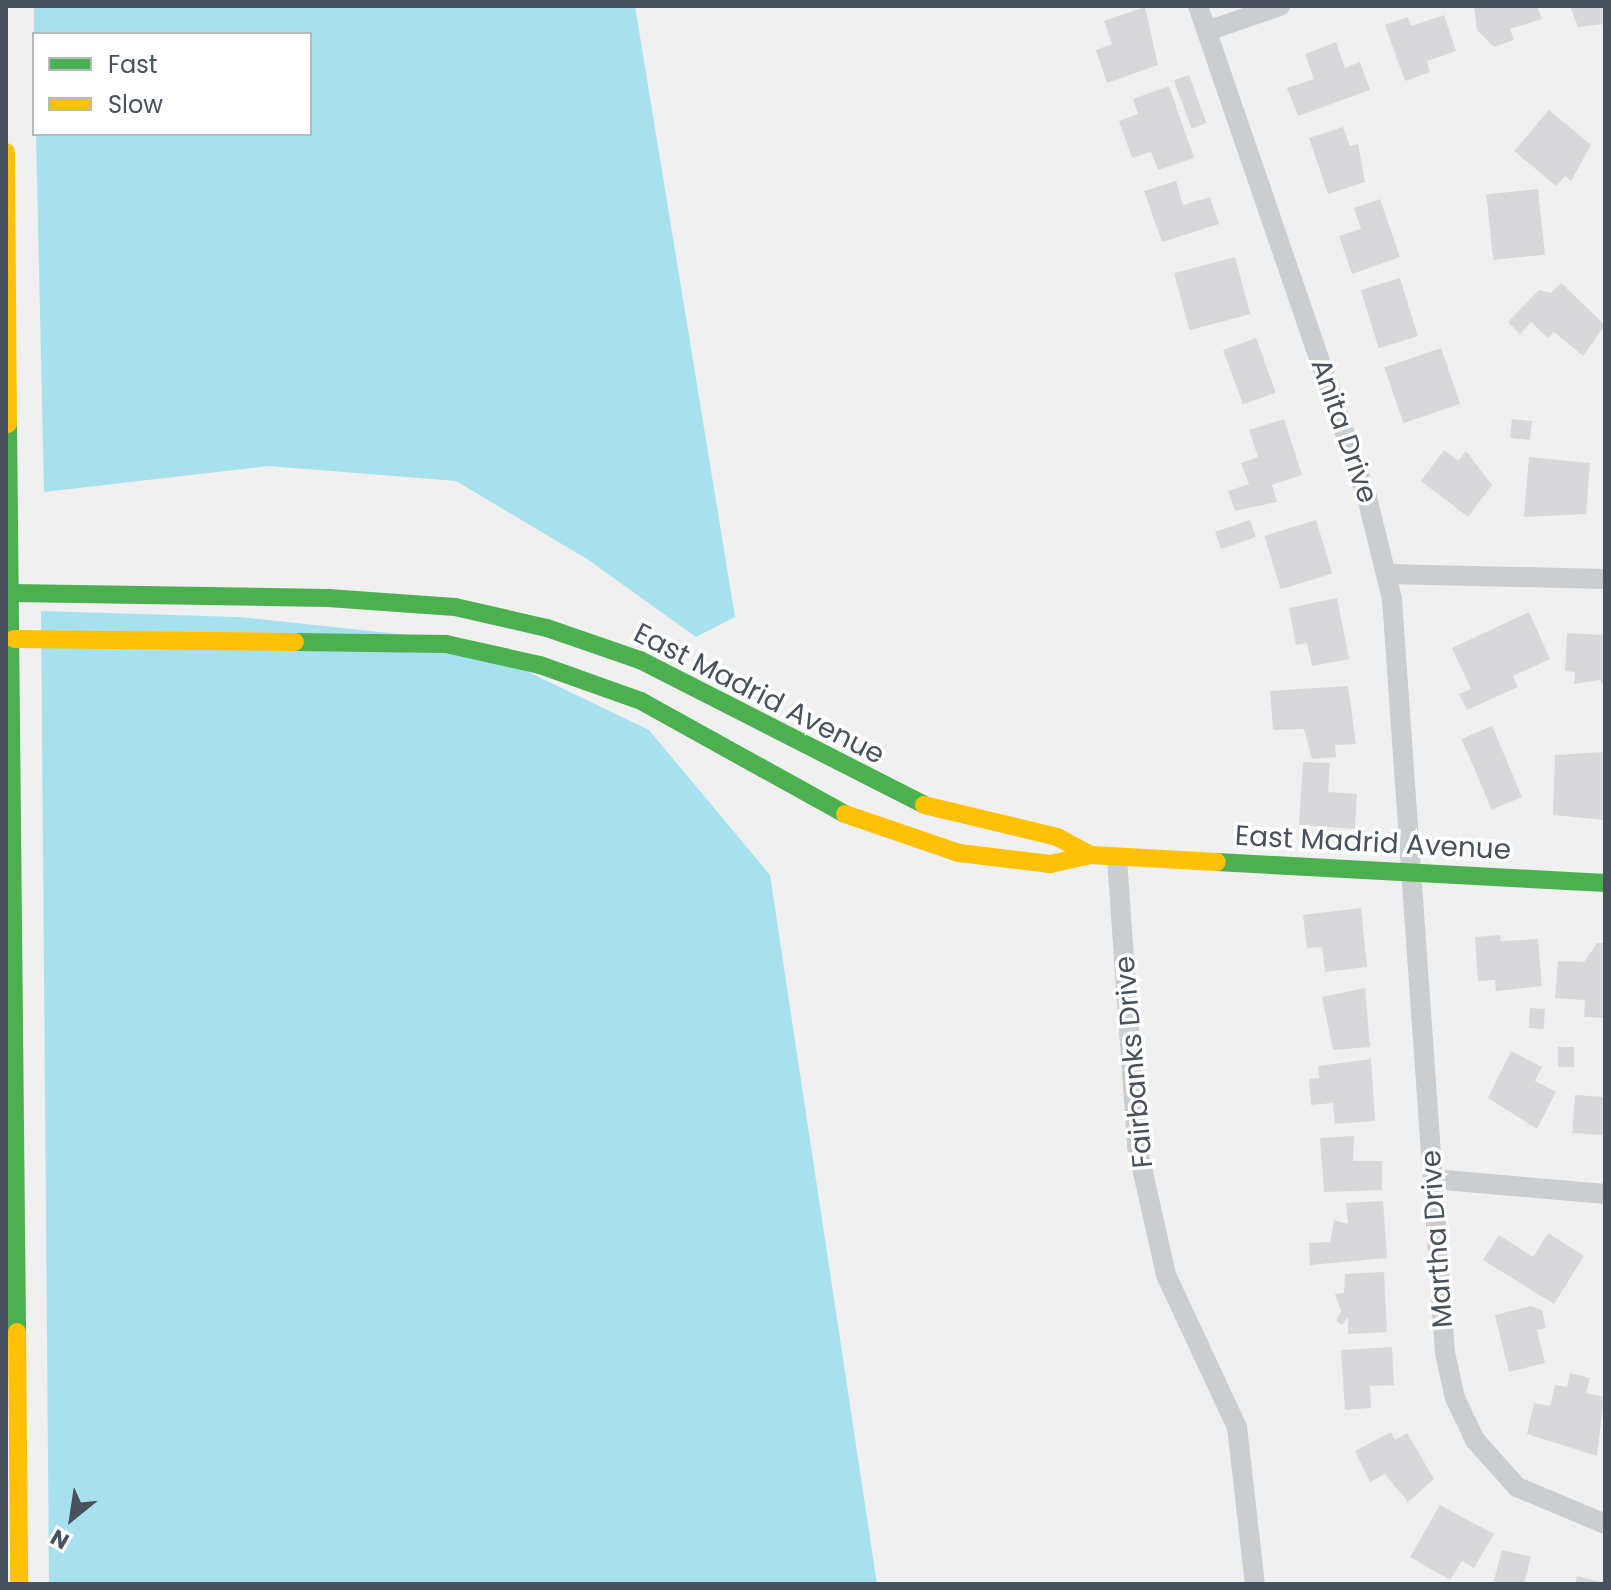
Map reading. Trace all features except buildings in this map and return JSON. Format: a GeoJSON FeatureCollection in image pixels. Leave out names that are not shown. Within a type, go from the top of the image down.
{"type":"FeatureCollection","features":[{"type":"Feature","properties":{"kind":"street","name":"Anita Drive"},"geometry":{"type":"LineString","coordinates":[[1198,6],[1387,574],[1400,649],[1414,873]]}},
{"type":"Feature","properties":{"kind":"street"},"geometry":{"type":"LineString","coordinates":[[1207,31],[1280,6]]}},
{"type":"Feature","properties":{"kind":"street"},"geometry":{"type":"LineString","coordinates":[[6,152],[14,639],[19,1584]]}},
{"type":"Feature","properties":{"kind":"street"},"geometry":{"type":"LineString","coordinates":[[1387,574],[1605,579]]}},
{"type":"Feature","properties":{"kind":"street","name":"East Madrid Avenue"},"geometry":{"type":"LineString","coordinates":[[12,593],[344,599],[455,607],[547,628],[640,660],[884,789],[952,816],[1057,837],[1091,855]]}},
{"type":"Feature","properties":{"kind":"street","name":"East Madrid Avenue"},"geometry":{"type":"LineString","coordinates":[[14,639],[446,644],[540,665],[641,701],[864,824],[959,853],[1050,864],[1091,855],[1605,883]]}},
{"type":"Feature","properties":{"kind":"street","name":"Fairbanks Drive"},"geometry":{"type":"LineString","coordinates":[[1117,858],[1137,1146],[1166,1275],[1237,1427],[1255,1584]]}},
{"type":"Feature","properties":{"kind":"street","name":"Martha Drive"},"geometry":{"type":"LineString","coordinates":[[1414,873],[1445,1353],[1463,1420],[1517,1487],[1605,1524]]}},
{"type":"Feature","properties":{"kind":"street"},"geometry":{"type":"LineString","coordinates":[[1433,1179],[1605,1194]]}},
{"type":"Feature","properties":{"kind":"water"},"geometry":{"type":"Polygon","coordinates":[[[34,6],[635,6],[735,617],[696,637],[587,559],[456,481],[269,466],[44,492],[36,136],[312,136],[312,32],[34,32],[34,6]]]}},
{"type":"Feature","properties":{"kind":"water"},"geometry":{"type":"Polygon","coordinates":[[[41,611],[239,617],[464,641],[649,730],[770,875],[877,1584],[49,1584],[41,611]]]}},
{"type":"Feature","properties":{"kind":"traffic: fast"},"geometry":{"type":"LineString","coordinates":[[8,424],[17,1332]]}},
{"type":"Feature","properties":{"kind":"traffic: fast"},"geometry":{"type":"LineString","coordinates":[[12,593],[328,598],[455,607],[547,628],[640,660],[924,805]]}},
{"type":"Feature","properties":{"kind":"traffic: fast"},"geometry":{"type":"LineString","coordinates":[[295,642],[446,644],[540,665],[641,701],[845,814]]}},
{"type":"Feature","properties":{"kind":"traffic: fast"},"geometry":{"type":"LineString","coordinates":[[1217,862],[1605,883]]}},
{"type":"Feature","properties":{"kind":"traffic: slow"},"geometry":{"type":"LineString","coordinates":[[6,152],[8,424]]}},
{"type":"Feature","properties":{"kind":"traffic: slow"},"geometry":{"type":"LineString","coordinates":[[14,639],[295,642]]}},
{"type":"Feature","properties":{"kind":"traffic: slow"},"geometry":{"type":"LineString","coordinates":[[924,805],[1057,837],[1091,855]]}},
{"type":"Feature","properties":{"kind":"traffic: slow"},"geometry":{"type":"LineString","coordinates":[[845,814],[959,853],[1050,864],[1091,855],[1217,862]]}},
{"type":"Feature","properties":{"kind":"traffic: slow"},"geometry":{"type":"LineString","coordinates":[[17,1332],[19,1584]]}}]}
